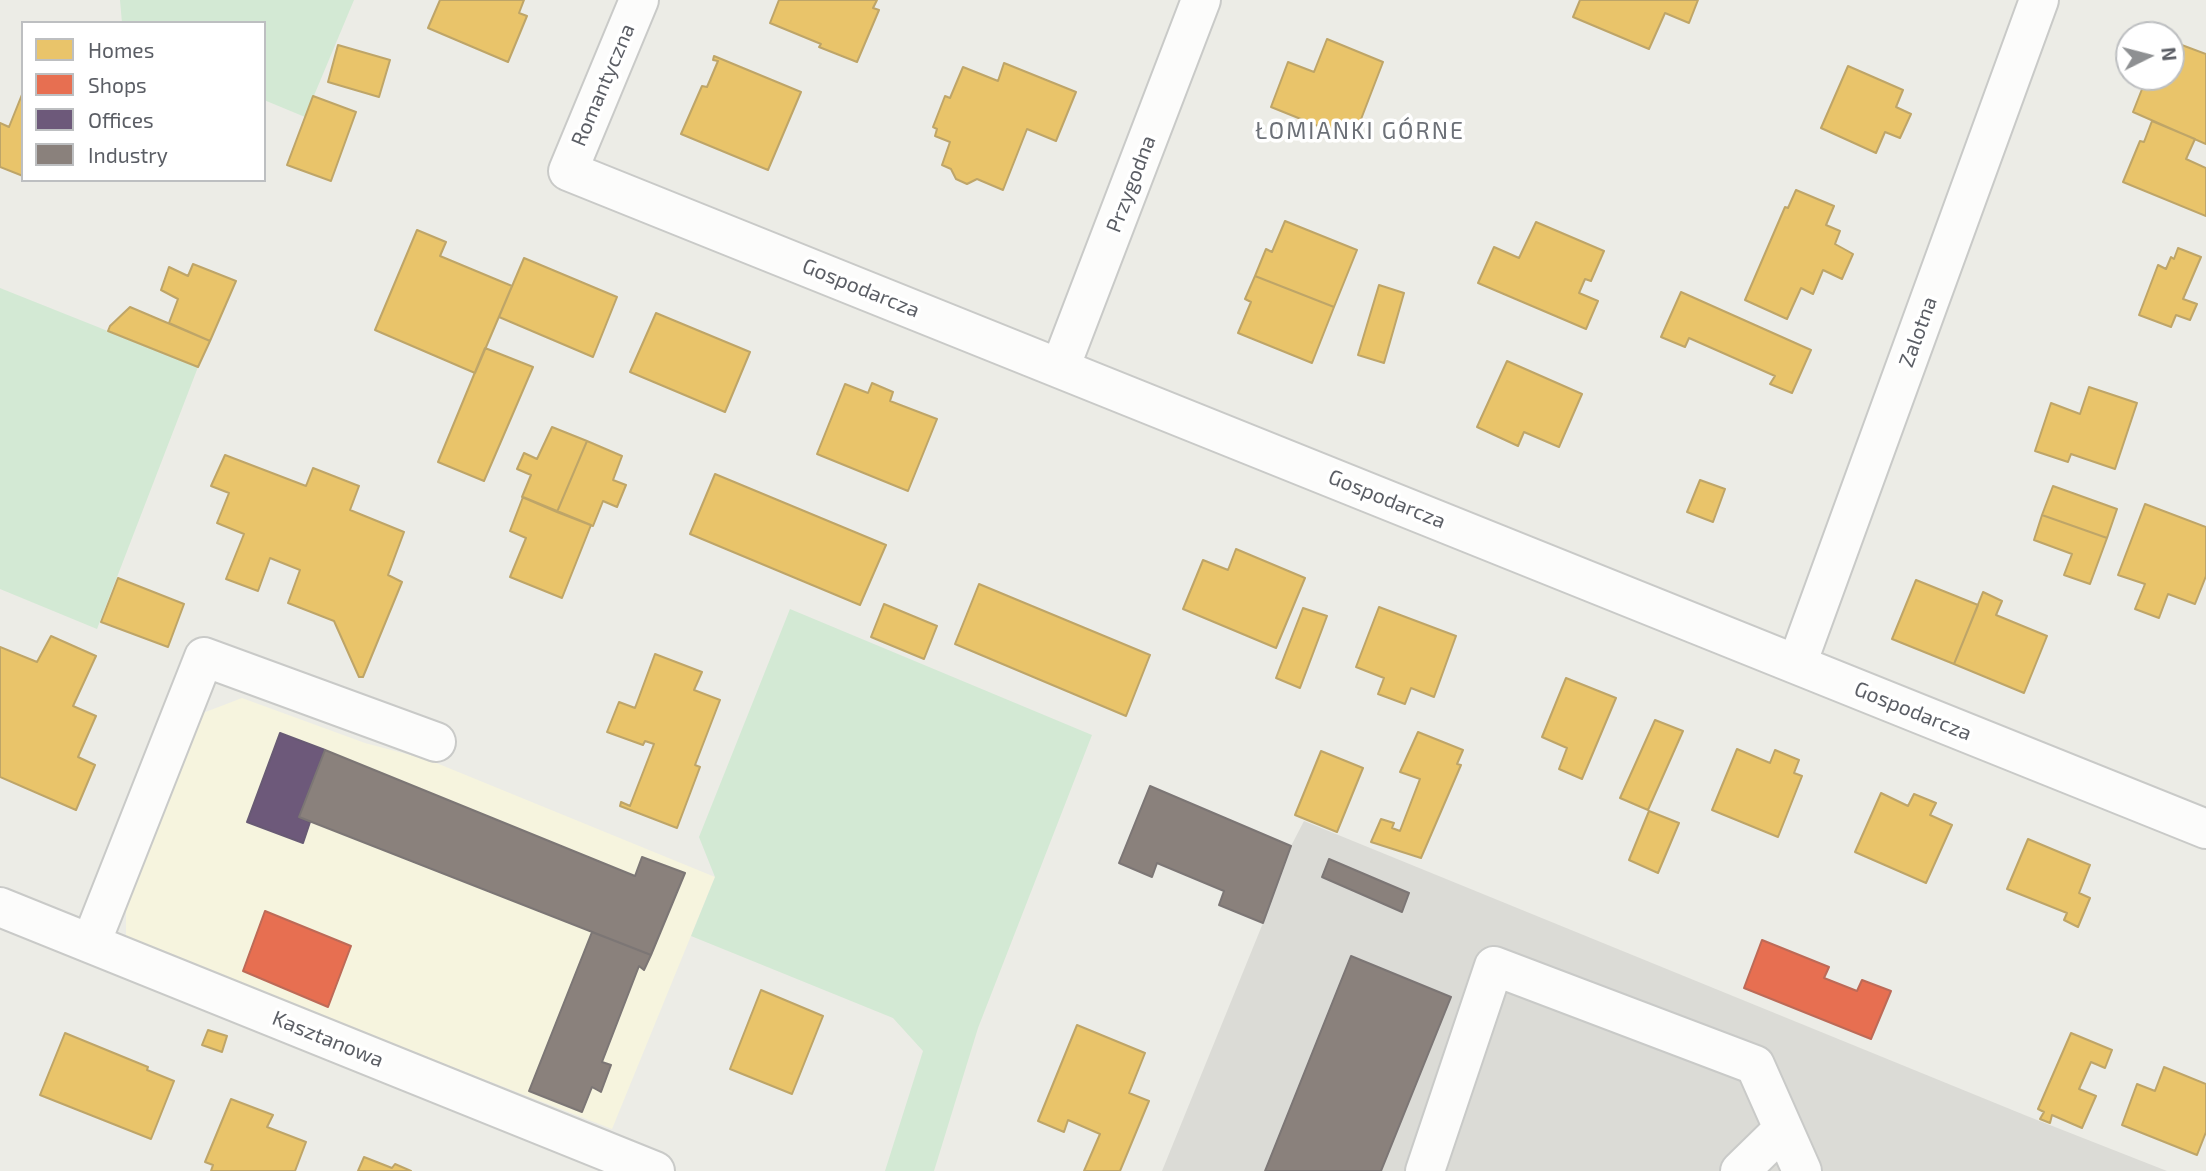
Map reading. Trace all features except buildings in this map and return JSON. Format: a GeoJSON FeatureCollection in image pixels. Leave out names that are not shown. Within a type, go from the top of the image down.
{"type":"FeatureCollection","features":[{"type":"Feature","properties":{"kind":"street","name":"Romantyczna"},"geometry":{"type":"LineString","coordinates":[[568,171],[639,0]]}},
{"type":"Feature","properties":{"kind":"street","name":"Przygodna"},"geometry":{"type":"LineString","coordinates":[[1060,368],[1201,0]]}},
{"type":"Feature","properties":{"kind":"street","name":"Zalotna"},"geometry":{"type":"LineString","coordinates":[[1797,664],[2039,0]]}},
{"type":"Feature","properties":{"kind":"street","name":"Gospodarcza"},"geometry":{"type":"LineString","coordinates":[[568,171],[2206,829]]}},
{"type":"Feature","properties":{"kind":"street"},"geometry":{"type":"LineString","coordinates":[[91,943],[204,657],[436,742]]}},
{"type":"Feature","properties":{"kind":"street","name":"Kasztanowa"},"geometry":{"type":"LineString","coordinates":[[0,907],[655,1171]]}},
{"type":"Feature","properties":{"kind":"street"},"geometry":{"type":"LineString","coordinates":[[1425,1171],[1494,967],[1755,1065],[1802,1171]]}},
{"type":"Feature","properties":{"kind":"street"},"geometry":{"type":"LineString","coordinates":[[1740,1171],[1783,1129]]}},
{"type":"Feature","properties":{"kind":"shaded area"},"geometry":{"type":"Polygon","coordinates":[[[242,698],[365,743],[429,760],[715,877],[612,1129],[126,940],[126,884],[195,716],[242,698]]]}},
{"type":"Feature","properties":{"kind":"shaded area"},"geometry":{"type":"Polygon","coordinates":[[[1304,821],[2167,1171],[1162,1171],[1263,923],[1291,846],[1304,821]]]}},
{"type":"Feature","properties":{"kind":"green space"},"geometry":{"type":"Polygon","coordinates":[[[120,0],[354,0],[305,117],[266,101],[266,21],[122,21],[120,0]]]}},
{"type":"Feature","properties":{"kind":"green space"},"geometry":{"type":"Polygon","coordinates":[[[0,288],[198,367],[97,629],[0,589],[0,288]]]}},
{"type":"Feature","properties":{"kind":"green space"},"geometry":{"type":"Polygon","coordinates":[[[790,609],[1092,735],[978,1028],[934,1171],[885,1171],[923,1051],[893,1018],[691,936],[715,877],[699,837],[790,609]]]}},
{"type":"Feature","properties":{"kind":"district","name":"ŁOMIANKI GÓRNE"},"geometry":{"type":"Point","coordinates":[1360,131]}}]}
